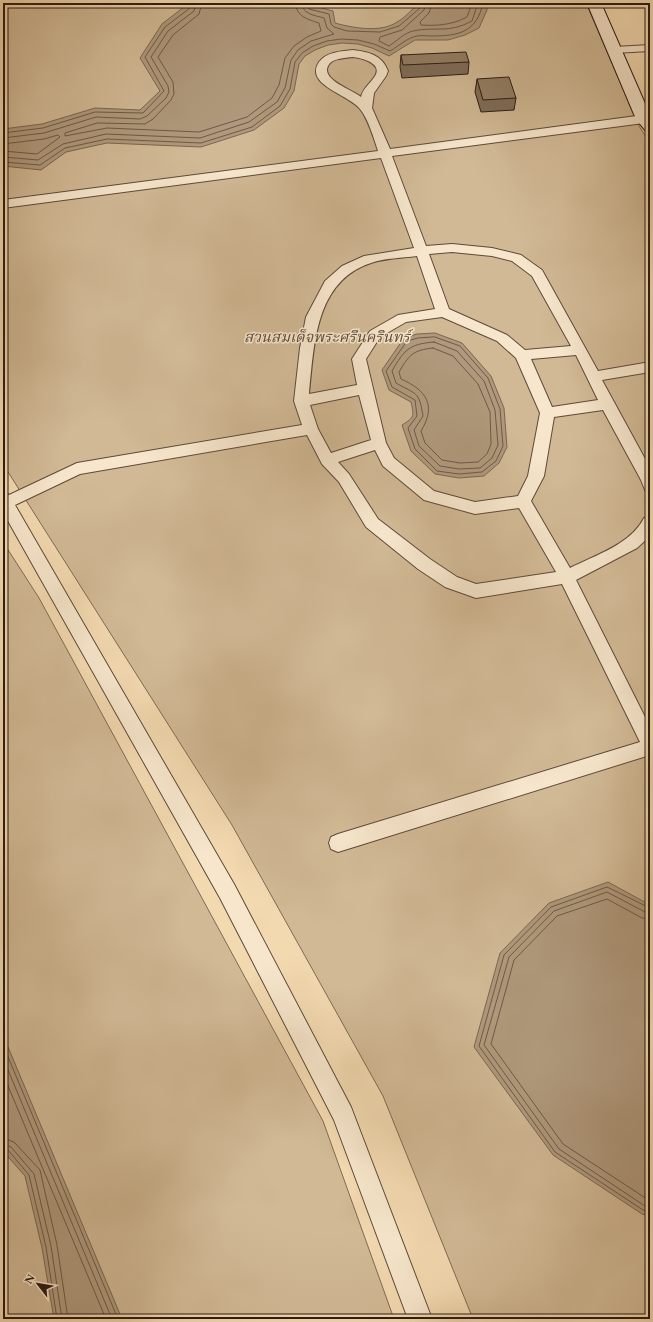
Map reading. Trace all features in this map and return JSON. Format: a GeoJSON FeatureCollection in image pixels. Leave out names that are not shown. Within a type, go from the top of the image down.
{"type":"FeatureCollection","features":[{"type":"Feature","properties":{"kind":"street"},"geometry":{"type":"LineString","coordinates":[[594,3],[647,123]]}},
{"type":"Feature","properties":{"kind":"lane"},"geometry":{"type":"LineString","coordinates":[[614,50],[650,48]]}},
{"type":"Feature","properties":{"kind":"lane"},"geometry":{"type":"LineString","coordinates":[[366,108],[368,92],[381,75],[382,70],[380,64],[367,56],[349,54],[335,57],[325,62],[321,68],[321,73],[324,79],[351,95],[366,108],[386,153],[443,312]]}},
{"type":"Feature","properties":{"kind":"lane"},"geometry":{"type":"LineString","coordinates":[[3,204],[386,153],[647,123]]}},
{"type":"Feature","properties":{"kind":"lane"},"geometry":{"type":"LineString","coordinates":[[650,486],[649,480],[537,273],[516,258],[492,252],[452,248],[421,251],[369,259],[347,269],[330,284],[313,317],[307,348],[301,400],[311,429],[327,460],[344,478],[372,523],[424,564],[451,582],[476,591],[567,576],[631,544],[648,528],[650,522]]}},
{"type":"Feature","properties":{"kind":"lane"},"geometry":{"type":"LineString","coordinates":[[443,312],[502,338],[522,355],[547,413],[536,476],[522,501],[475,508],[429,496],[388,462],[379,443],[365,390],[359,359],[374,334],[403,318],[443,312]]}},
{"type":"Feature","properties":{"kind":"lane"},"geometry":{"type":"LineString","coordinates":[[522,355],[580,350]]}},
{"type":"Feature","properties":{"kind":"lane"},"geometry":{"type":"LineString","coordinates":[[594,377],[650,367]]}},
{"type":"Feature","properties":{"kind":"lane"},"geometry":{"type":"LineString","coordinates":[[301,400],[365,390]]}},
{"type":"Feature","properties":{"kind":"lane"},"geometry":{"type":"LineString","coordinates":[[547,413],[607,404]]}},
{"type":"Feature","properties":{"kind":"lane"},"geometry":{"type":"LineString","coordinates":[[311,429],[77,468],[4,500],[227,891],[343,1115],[420,1319]]}},
{"type":"Feature","properties":{"kind":"lane"},"geometry":{"type":"LineString","coordinates":[[327,460],[379,443]]}},
{"type":"Feature","properties":{"kind":"lane"},"geometry":{"type":"LineString","coordinates":[[338,843],[650,746],[567,576],[522,501]]}},
{"type":"Feature","properties":{"kind":"green space","name":"สวนสมเด็จพระศรีนครินทร์"},"geometry":{"type":"Polygon","coordinates":[[[3,3],[586,3],[639,126],[650,143],[650,1319],[473,1319],[383,1096],[232,825],[3,464],[3,3]]]}},
{"type":"Feature","properties":{"kind":"green space"},"geometry":{"type":"Polygon","coordinates":[[[3,542],[39,598],[323,1121],[394,1319],[3,1319],[3,542]]]}},
{"type":"Feature","properties":{"kind":"water"},"geometry":{"type":"Polygon","coordinates":[[[189,3],[303,3],[333,11],[335,23],[367,28],[383,28],[390,25],[403,18],[419,3],[487,3],[487,10],[479,28],[465,35],[448,40],[415,40],[389,56],[372,48],[358,44],[342,43],[328,45],[315,50],[305,56],[299,64],[294,91],[284,108],[254,130],[201,147],[107,143],[66,152],[41,170],[3,166],[3,129],[42,124],[95,108],[140,110],[160,91],[140,58],[162,24],[189,3]]]}},
{"type":"Feature","properties":{"kind":"water"},"geometry":{"type":"Polygon","coordinates":[[[435,333],[462,343],[491,376],[504,408],[507,447],[499,463],[484,476],[459,478],[435,474],[411,451],[402,425],[412,416],[413,410],[411,402],[389,390],[382,370],[404,338],[417,334],[435,333]]]}},
{"type":"Feature","properties":{"kind":"water"},"geometry":{"type":"Polygon","coordinates":[[[608,882],[650,905],[650,1216],[642,1214],[553,1155],[474,1047],[500,953],[549,903],[608,882]]]}},
{"type":"Feature","properties":{"kind":"water"},"geometry":{"type":"Polygon","coordinates":[[[3,1035],[122,1319],[54,1319],[42,1248],[25,1176],[3,1151],[3,1035]]]}},
{"type":"Feature","properties":{"kind":"building"},"geometry":{"type":"Polygon","coordinates":[[[466,52],[469,62],[403,65],[401,55],[466,52]]]}},
{"type":"Feature","properties":{"kind":"building"},"geometry":{"type":"Polygon","coordinates":[[[509,77],[516,98],[483,100],[477,79],[509,77]]]}}]}
